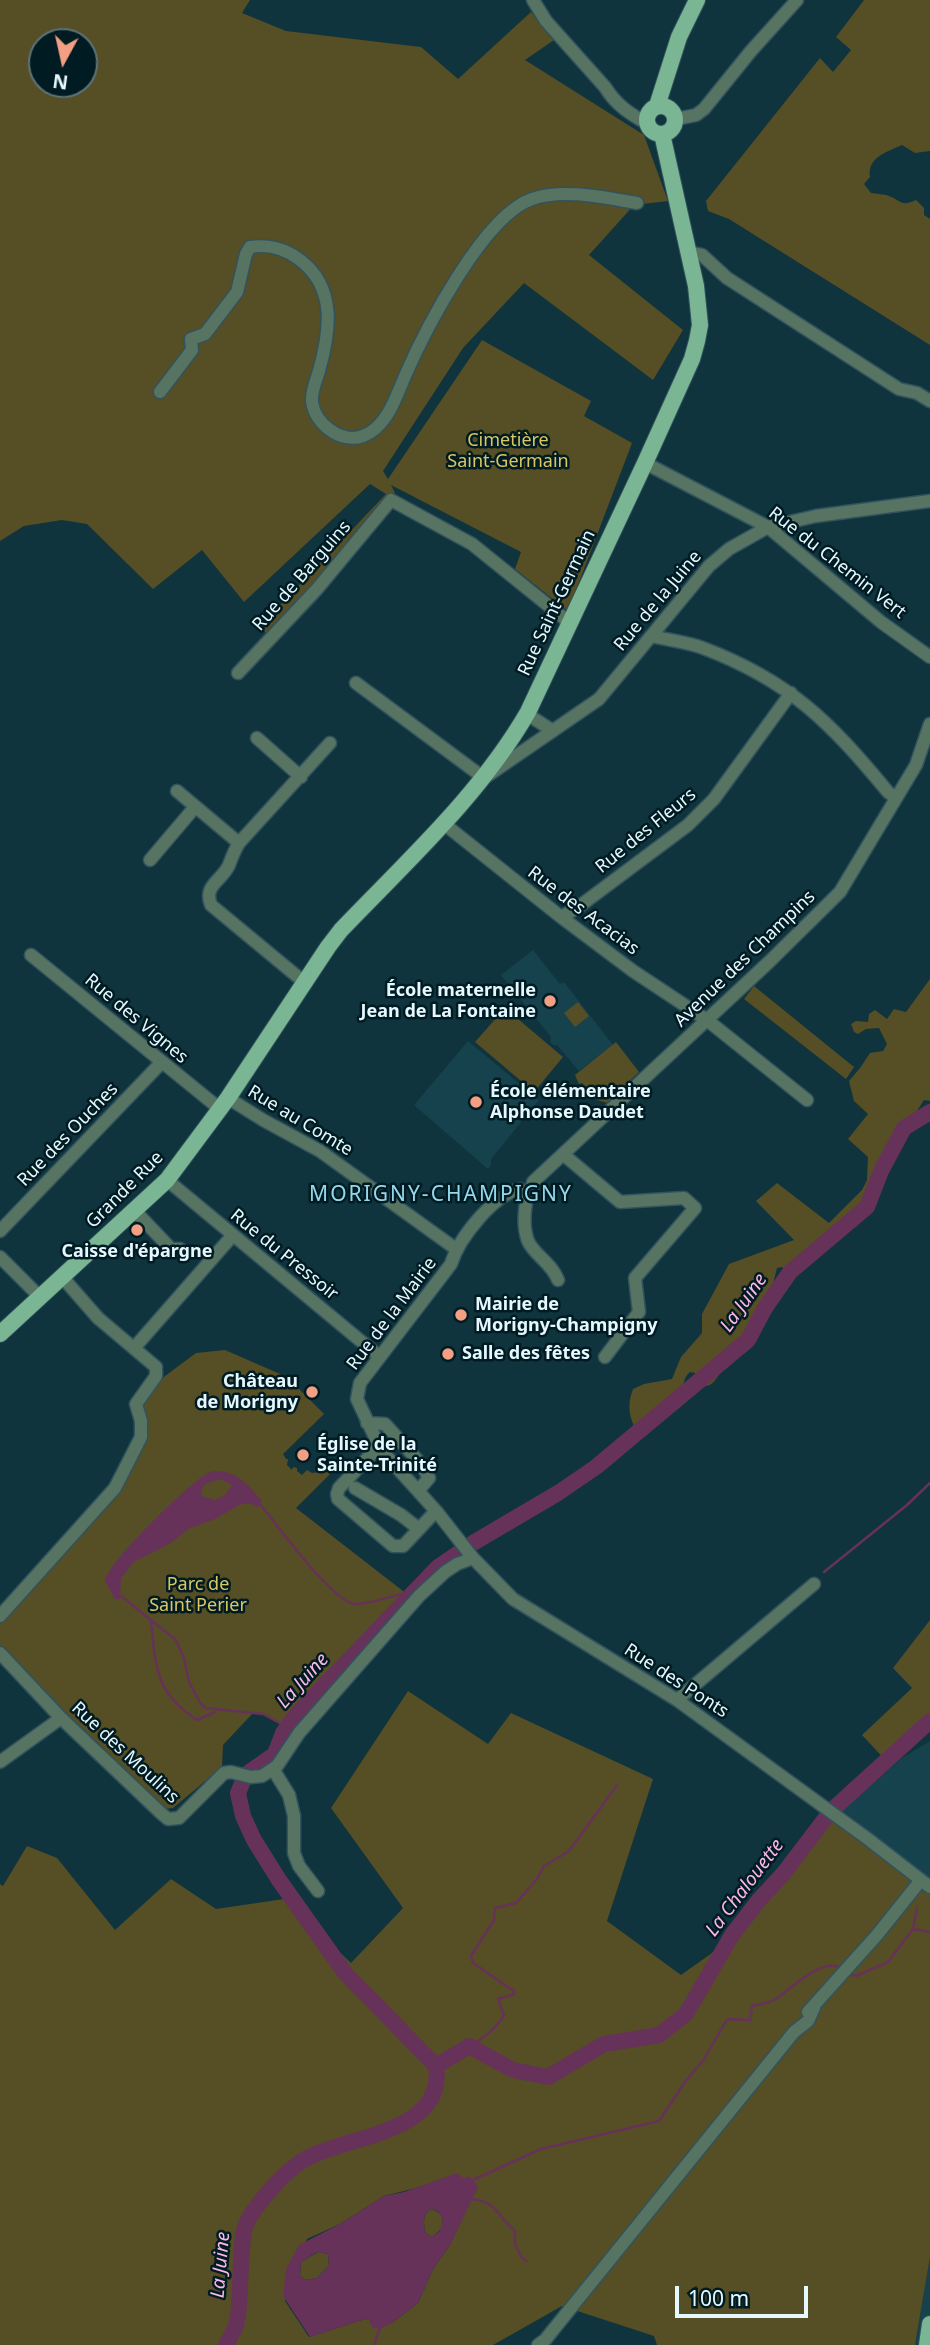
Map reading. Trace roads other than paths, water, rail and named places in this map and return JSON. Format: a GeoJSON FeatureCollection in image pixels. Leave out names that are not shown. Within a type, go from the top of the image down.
{"type":"FeatureCollection","features":[{"type":"Feature","properties":{"kind":"main road"},"geometry":{"type":"LineString","coordinates":[[668,112],[648,115],[648,124],[653,132],[662,134],[670,131],[668,72],[679,37],[697,0]]}},
{"type":"Feature","properties":{"kind":"main road","name":"Rue Saint-Germain"},"geometry":{"type":"LineString","coordinates":[[279,1020],[341,930],[484,778],[510,742],[527,714],[692,359],[700,325],[699,307],[662,134]]}},
{"type":"Feature","properties":{"kind":"main road","name":"Grande Rue"},"geometry":{"type":"LineString","coordinates":[[0,1334],[167,1180],[224,1104],[279,1020]]}},
{"type":"Feature","properties":{"kind":"main road"},"geometry":{"type":"LineString","coordinates":[[927,2345],[930,2324]]}},
{"type":"Feature","properties":{"kind":"street"},"geometry":{"type":"LineString","coordinates":[[533,0],[546,21],[605,87],[613,100],[648,124]]}},
{"type":"Feature","properties":{"kind":"street"},"geometry":{"type":"LineString","coordinates":[[668,112],[695,116],[704,109],[797,0]]}},
{"type":"Feature","properties":{"kind":"street"},"geometry":{"type":"LineString","coordinates":[[160,392],[192,350],[191,339],[205,334],[237,292],[250,247],[262,245],[277,248],[294,255],[304,263],[314,273],[326,296],[329,330],[312,401],[317,416],[323,426],[333,432],[363,436],[386,417],[411,362],[454,284],[484,240],[506,214],[534,198],[555,195],[567,194],[637,203]]}},
{"type":"Feature","properties":{"kind":"street"},"geometry":{"type":"LineString","coordinates":[[687,252],[702,255],[727,278],[899,389],[917,393],[930,401]]}},
{"type":"Feature","properties":{"kind":"street","name":"Rue du Chemin Vert"},"geometry":{"type":"LineString","coordinates":[[645,463],[768,527],[881,622],[930,657]]}},
{"type":"Feature","properties":{"kind":"street","name":"Rue de Barguins"},"geometry":{"type":"LineString","coordinates":[[238,673],[317,589],[391,500],[472,544],[570,623]]}},
{"type":"Feature","properties":{"kind":"street","name":"Rue de la Juine"},"geometry":{"type":"LineString","coordinates":[[484,778],[599,699],[709,566],[729,549],[768,527],[816,516],[930,501]]}},
{"type":"Feature","properties":{"kind":"street"},"geometry":{"type":"LineString","coordinates":[[651,636],[701,647],[760,673],[791,693],[806,703],[845,741],[896,798]]}},
{"type":"Feature","properties":{"kind":"street"},"geometry":{"type":"LineString","coordinates":[[356,683],[484,778]]}},
{"type":"Feature","properties":{"kind":"street","name":"Rue des Fleurs"},"geometry":{"type":"LineString","coordinates":[[561,917],[577,908],[714,799],[791,693]]}},
{"type":"Feature","properties":{"kind":"street"},"geometry":{"type":"LineString","coordinates":[[527,714],[553,731]]}},
{"type":"Feature","properties":{"kind":"street","name":"Avenue des Champins"},"geometry":{"type":"LineString","coordinates":[[456,1249],[501,1196],[527,1187],[564,1155],[822,912],[840,892],[916,765],[930,724]]}},
{"type":"Feature","properties":{"kind":"street"},"geometry":{"type":"LineString","coordinates":[[257,738],[301,777]]}},
{"type":"Feature","properties":{"kind":"street"},"geometry":{"type":"LineString","coordinates":[[304,982],[211,905],[207,896],[209,889],[229,866],[233,851],[330,743]]}},
{"type":"Feature","properties":{"kind":"street"},"geometry":{"type":"LineString","coordinates":[[177,791],[239,844]]}},
{"type":"Feature","properties":{"kind":"street"},"geometry":{"type":"LineString","coordinates":[[150,860],[195,807]]}},
{"type":"Feature","properties":{"kind":"street","name":"Rue des Acacias"},"geometry":{"type":"LineString","coordinates":[[443,822],[561,917],[633,971],[707,1020],[807,1100]]}},
{"type":"Feature","properties":{"kind":"street","name":"Rue des Vignes"},"geometry":{"type":"LineString","coordinates":[[31,955],[161,1063],[224,1104]]}},
{"type":"Feature","properties":{"kind":"street","name":"Rue des Ouches"},"geometry":{"type":"LineString","coordinates":[[0,1231],[161,1063]]}},
{"type":"Feature","properties":{"kind":"street","name":"Rue au Comte"},"geometry":{"type":"LineString","coordinates":[[224,1104],[262,1120],[320,1151],[456,1249]]}},
{"type":"Feature","properties":{"kind":"street"},"geometry":{"type":"LineString","coordinates":[[564,1155],[620,1202],[684,1198],[695,1208],[635,1278],[639,1312],[605,1357]]}},
{"type":"Feature","properties":{"kind":"street","name":"Rue du Pressoir"},"geometry":{"type":"LineString","coordinates":[[167,1180],[380,1357]]}},
{"type":"Feature","properties":{"kind":"street"},"geometry":{"type":"LineString","coordinates":[[527,1187],[524,1212],[528,1242],[554,1269],[558,1280]]}},
{"type":"Feature","properties":{"kind":"street"},"geometry":{"type":"LineString","coordinates":[[135,1210],[171,1249],[180,1249]]}},
{"type":"Feature","properties":{"kind":"street"},"geometry":{"type":"LineString","coordinates":[[134,1348],[233,1235]]}},
{"type":"Feature","properties":{"kind":"street","name":"Rue de la Mairie"},"geometry":{"type":"LineString","coordinates":[[357,1399],[360,1383],[451,1264],[456,1249]]}},
{"type":"Feature","properties":{"kind":"street"},"geometry":{"type":"LineString","coordinates":[[0,1257],[40,1297]]}},
{"type":"Feature","properties":{"kind":"street"},"geometry":{"type":"LineString","coordinates":[[0,1616],[115,1488],[143,1429],[135,1404],[157,1372],[156,1367],[98,1318],[63,1278]]}},
{"type":"Feature","properties":{"kind":"street","name":"Rue des Ponts"},"geometry":{"type":"LineString","coordinates":[[357,1399],[379,1446],[472,1556],[513,1599],[677,1700],[730,1736],[925,1884]]}},
{"type":"Feature","properties":{"kind":"street"},"geometry":{"type":"LineString","coordinates":[[367,1423],[385,1424],[421,1464],[429,1478],[418,1491]]}},
{"type":"Feature","properties":{"kind":"street"},"geometry":{"type":"LineString","coordinates":[[379,1446],[339,1488],[338,1499],[393,1546],[403,1546],[436,1511]]}},
{"type":"Feature","properties":{"kind":"street"},"geometry":{"type":"LineString","coordinates":[[355,1488],[419,1529]]}},
{"type":"Feature","properties":{"kind":"street"},"geometry":{"type":"LineString","coordinates":[[318,1891],[299,1866],[295,1853],[294,1816],[289,1795],[273,1769],[284,1758],[299,1733],[419,1597],[445,1572],[472,1556]]}},
{"type":"Feature","properties":{"kind":"street"},"geometry":{"type":"LineString","coordinates":[[677,1700],[814,1584]]}},
{"type":"Feature","properties":{"kind":"street","name":"Rue des Moulins"},"geometry":{"type":"LineString","coordinates":[[0,1653],[61,1717],[168,1819],[179,1818],[224,1773],[262,1776],[273,1769]]}},
{"type":"Feature","properties":{"kind":"street"},"geometry":{"type":"LineString","coordinates":[[0,1762],[61,1717]]}},
{"type":"Feature","properties":{"kind":"street"},"geometry":{"type":"LineString","coordinates":[[538,2345],[545,2340],[794,2032],[802,2017],[814,2008],[925,1884]]}},
{"type":"Feature","properties":{"kind":"waterway","name":"La Juine"},"geometry":{"type":"LineString","coordinates":[[226,2345],[236,2326],[238,2315],[244,2230],[256,2208],[299,2163],[408,2121],[425,2107],[435,2089],[436,2066],[345,1973],[279,1880],[254,1840],[243,1816],[238,1793],[243,1781],[248,1773],[275,1754],[283,1733],[295,1716],[438,1567],[596,1467],[748,1340],[765,1308],[790,1272],[867,1207],[881,1171],[904,1128],[930,1112]]}},
{"type":"Feature","properties":{"kind":"waterway"},"geometry":{"type":"LineString","coordinates":[[824,1572],[930,1483]]}},
{"type":"Feature","properties":{"kind":"waterway"},"geometry":{"type":"LineString","coordinates":[[259,1503],[318,1576],[344,1600],[360,1604],[412,1592]]}},
{"type":"Feature","properties":{"kind":"waterway"},"geometry":{"type":"LineString","coordinates":[[121,1596],[176,1640],[184,1658],[189,1682],[205,1708],[263,1714],[287,1727]]}},
{"type":"Feature","properties":{"kind":"waterway"},"geometry":{"type":"LineString","coordinates":[[151,1621],[154,1652],[165,1689],[183,1710],[197,1720],[215,1712]]}},
{"type":"Feature","properties":{"kind":"waterway","name":"La Chalouette"},"geometry":{"type":"LineString","coordinates":[[436,2066],[469,2046],[513,2070],[548,2077],[604,2044],[659,2035],[686,2014],[732,1935],[831,1811],[930,1721]]}},
{"type":"Feature","properties":{"kind":"waterway"},"geometry":{"type":"LineString","coordinates":[[469,2046],[488,2034],[504,2016],[498,1999],[514,1994],[514,1991],[473,1963],[471,1956],[494,1920],[495,1908],[516,1903],[537,1879],[544,1866],[569,1851],[617,1785]]}},
{"type":"Feature","properties":{"kind":"waterway"},"geometry":{"type":"LineString","coordinates":[[849,1974],[856,1976],[888,1962],[913,1929],[917,1908]]}},
{"type":"Feature","properties":{"kind":"waterway"},"geometry":{"type":"LineString","coordinates":[[913,1929],[930,1932]]}},
{"type":"Feature","properties":{"kind":"waterway"},"geometry":{"type":"LineString","coordinates":[[473,2180],[541,2149],[659,2121],[687,2079],[703,2061],[726,2021],[750,2020],[752,2006],[774,2000],[806,1976],[824,1967],[841,1968]]}},
{"type":"Feature","properties":{"kind":"waterway"},"geometry":{"type":"LineString","coordinates":[[471,2199],[492,2206],[515,2231],[515,2245],[527,2261]]}},
{"type":"Feature","properties":{"kind":"waterway"},"geometry":{"type":"LineString","coordinates":[[374,2345],[380,2328]]}},
{"type":"Feature","properties":{"kind":"place","name":"École maternelle Jean de La Fontaine"},"geometry":{"type":"Point","coordinates":[550,1001]}},
{"type":"Feature","properties":{"kind":"place","name":"École élémentaire Alphonse Daudet"},"geometry":{"type":"Point","coordinates":[476,1102]}},
{"type":"Feature","properties":{"kind":"place","name":"Caisse d'épargne"},"geometry":{"type":"Point","coordinates":[137,1230]}},
{"type":"Feature","properties":{"kind":"place","name":"Mairie de Morigny-Champigny"},"geometry":{"type":"Point","coordinates":[461,1315]}},
{"type":"Feature","properties":{"kind":"place","name":"Salle des fêtes"},"geometry":{"type":"Point","coordinates":[448,1354]}},
{"type":"Feature","properties":{"kind":"place","name":"Château de Morigny"},"geometry":{"type":"Point","coordinates":[312,1392]}},
{"type":"Feature","properties":{"kind":"place","name":"Église de la Sainte-Trinité"},"geometry":{"type":"Point","coordinates":[303,1455]}},
{"type":"Feature","properties":{"kind":"district","name":"MORIGNY-CHAMPIGNY"},"geometry":{"type":"Point","coordinates":[441,1195]}},
{"type":"Feature","properties":{"kind":"park label","name":"Cimetière Saint-Germain"},"geometry":{"type":"Point","coordinates":[508,451]}},
{"type":"Feature","properties":{"kind":"park label","name":"Parc de Saint Perier"},"geometry":{"type":"Point","coordinates":[198,1595]}}]}
